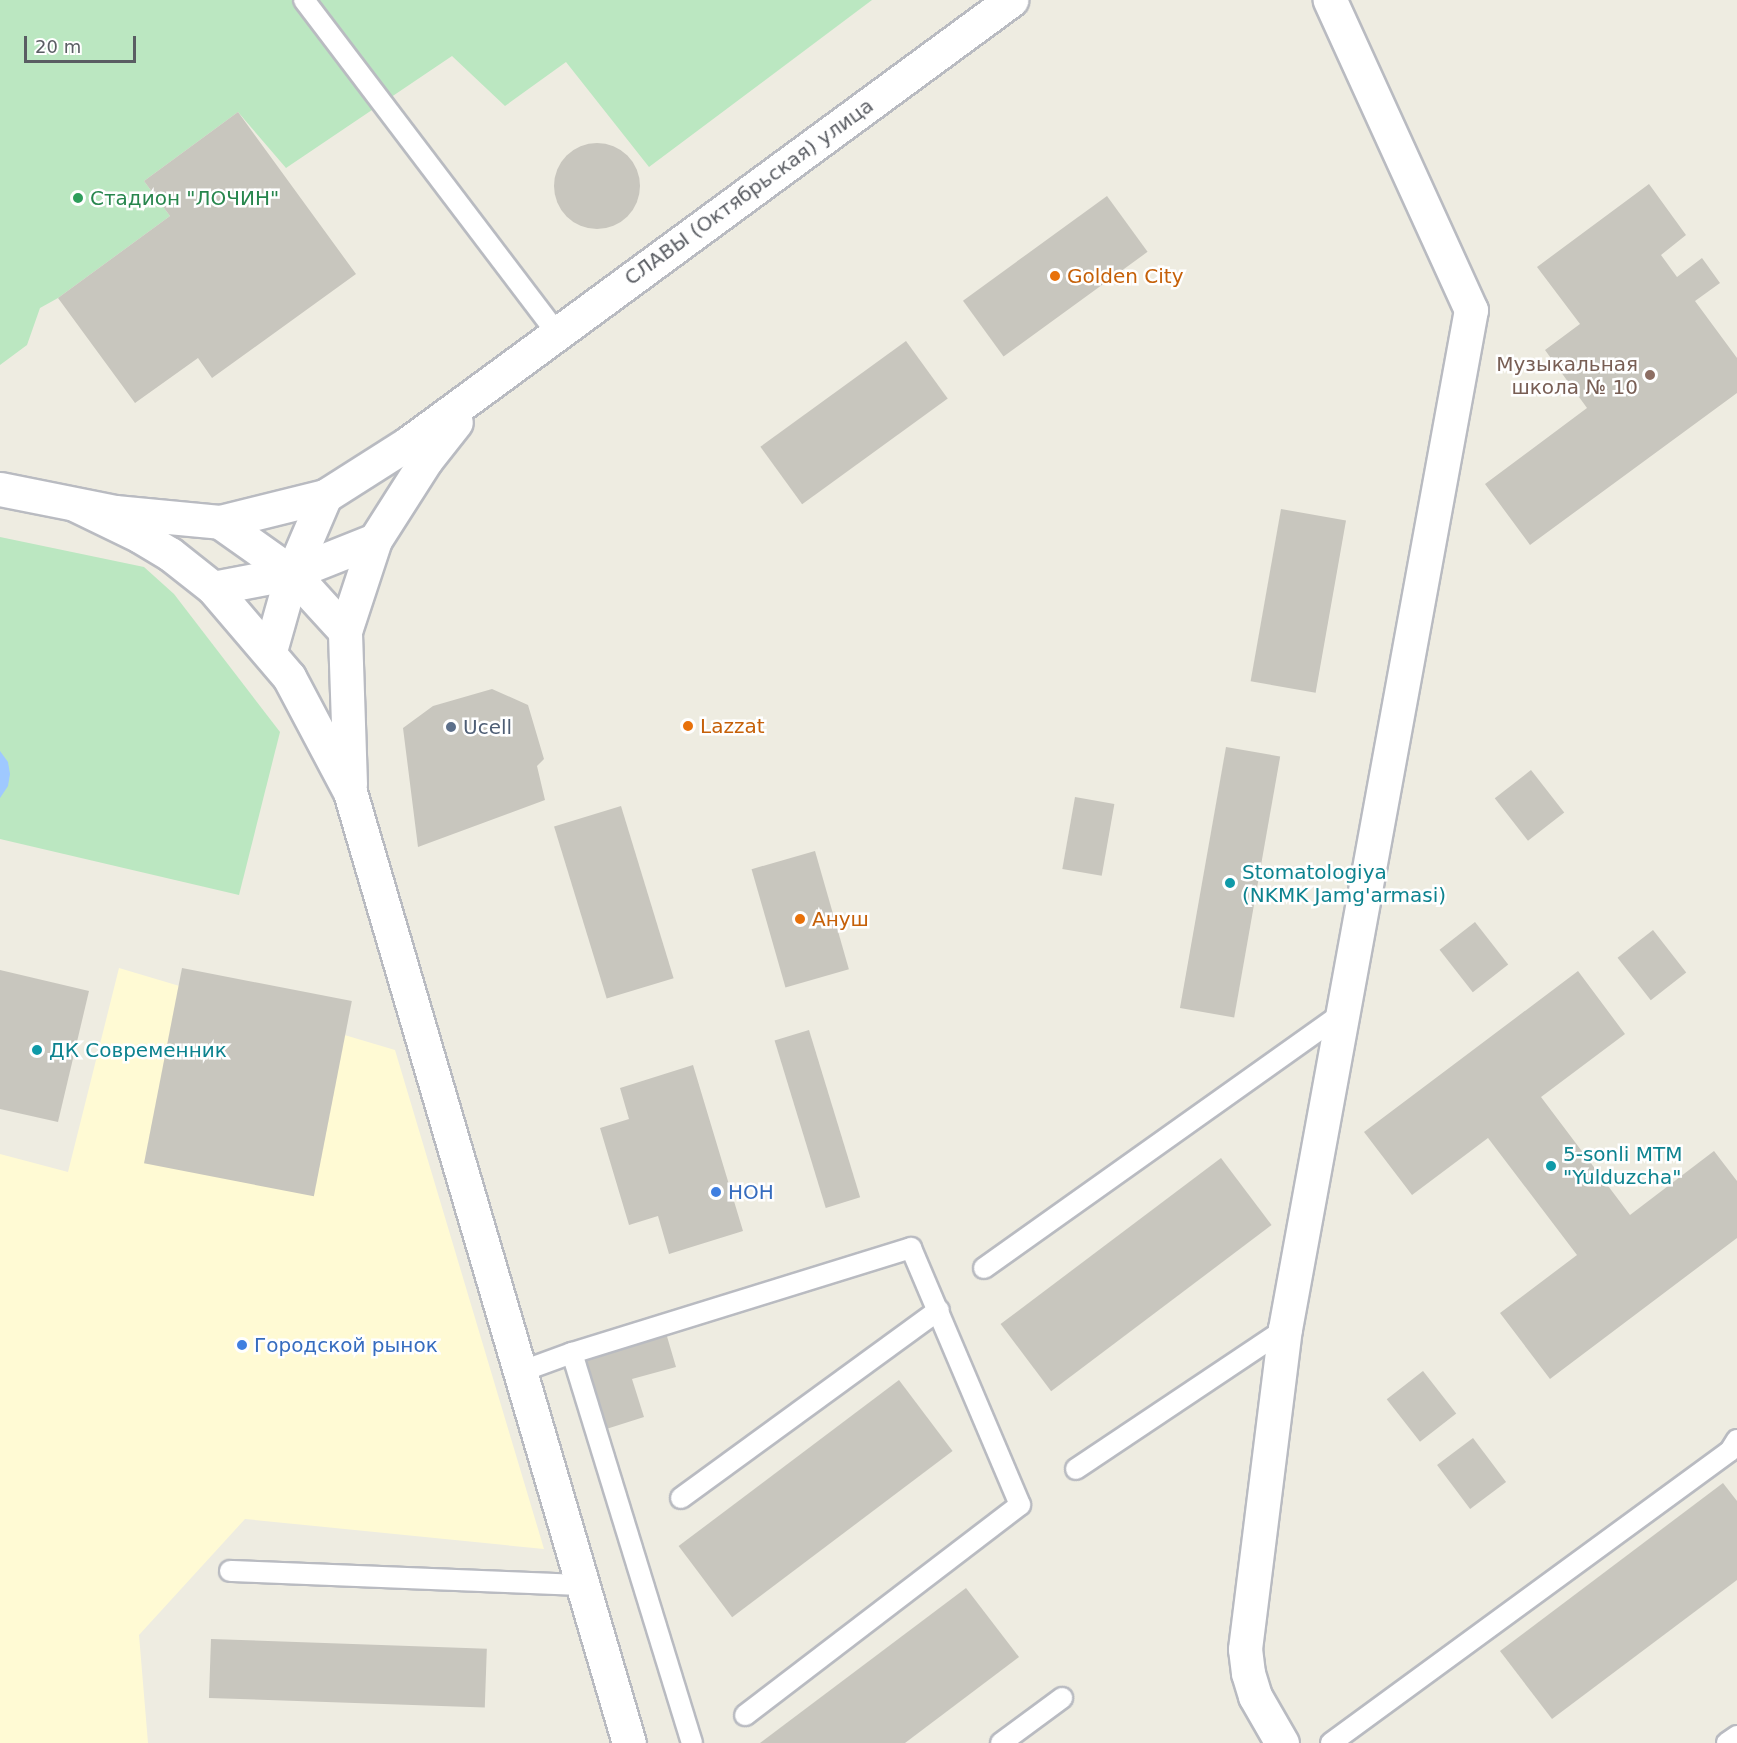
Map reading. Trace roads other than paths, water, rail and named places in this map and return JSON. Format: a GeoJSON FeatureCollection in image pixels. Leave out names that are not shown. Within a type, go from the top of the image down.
{"type":"FeatureCollection","features":[{"type":"Feature","properties":{"kind":"main road","name":"СЛАВЫ (Октябрьская) улица"},"geometry":{"type":"LineString","coordinates":[[486,385],[1011,0]]}},
{"type":"Feature","properties":{"kind":"main road"},"geometry":{"type":"LineString","coordinates":[[1282,1743],[1255,1696],[1248,1673],[1245,1649],[1285,1329],[1471,310],[1330,0]]}},
{"type":"Feature","properties":{"kind":"main road"},"geometry":{"type":"LineString","coordinates":[[0,489],[76,506],[153,517],[220,522],[325,496],[407,444],[486,385]]}},
{"type":"Feature","properties":{"kind":"main road"},"geometry":{"type":"LineString","coordinates":[[350,792],[345,631],[375,540],[426,460],[486,385]]}},
{"type":"Feature","properties":{"kind":"main road"},"geometry":{"type":"LineString","coordinates":[[270,651],[292,573],[325,496]]}},
{"type":"Feature","properties":{"kind":"main road"},"geometry":{"type":"LineString","coordinates":[[76,506],[160,548],[213,588],[270,651],[289,676],[350,792],[629,1743]]}},
{"type":"Feature","properties":{"kind":"main road"},"geometry":{"type":"LineString","coordinates":[[220,522],[292,573],[345,631]]}},
{"type":"Feature","properties":{"kind":"main road"},"geometry":{"type":"LineString","coordinates":[[213,588],[292,573],[375,540]]}},
{"type":"Feature","properties":{"kind":"lane"},"geometry":{"type":"LineString","coordinates":[[304,0],[557,333]]}},
{"type":"Feature","properties":{"kind":"lane"},"geometry":{"type":"LineString","coordinates":[[984,1268],[1342,1014]]}},
{"type":"Feature","properties":{"kind":"lane"},"geometry":{"type":"LineString","coordinates":[[520,1372],[572,1353],[911,1248],[1020,1505],[745,1715]]}},
{"type":"Feature","properties":{"kind":"lane"},"geometry":{"type":"LineString","coordinates":[[681,1498],[939,1310]]}},
{"type":"Feature","properties":{"kind":"lane"},"geometry":{"type":"LineString","coordinates":[[1076,1469],[1285,1329]]}},
{"type":"Feature","properties":{"kind":"lane"},"geometry":{"type":"LineString","coordinates":[[572,1353],[692,1743]]}},
{"type":"Feature","properties":{"kind":"lane"},"geometry":{"type":"LineString","coordinates":[[1331,1743],[1730,1451],[1737,1440]]}},
{"type":"Feature","properties":{"kind":"lane"},"geometry":{"type":"LineString","coordinates":[[231,1571],[583,1586]]}},
{"type":"Feature","properties":{"kind":"lane"},"geometry":{"type":"LineString","coordinates":[[1001,1743],[1062,1698]]}},
{"type":"Feature","properties":{"kind":"lane"},"geometry":{"type":"LineString","coordinates":[[1727,1743],[1737,1736]]}},
{"type":"Feature","properties":{"kind":"water"},"geometry":{"type":"Polygon","coordinates":[[[0,751],[8,762],[10,774],[8,786],[0,798],[0,751]]]}},
{"type":"Feature","properties":{"kind":"place","name":"Стадион \"ЛОЧИН\""},"geometry":{"type":"Point","coordinates":[78,198]}},
{"type":"Feature","properties":{"kind":"place","name":"Golden City"},"geometry":{"type":"Point","coordinates":[1055,276]}},
{"type":"Feature","properties":{"kind":"place","name":"Музыкальная школа № 10"},"geometry":{"type":"Point","coordinates":[1650,375]}},
{"type":"Feature","properties":{"kind":"place","name":"Lazzat"},"geometry":{"type":"Point","coordinates":[688,726]}},
{"type":"Feature","properties":{"kind":"place","name":"Ucell"},"geometry":{"type":"Point","coordinates":[451,727]}},
{"type":"Feature","properties":{"kind":"place","name":"Stomatologiya (NKMK Jamg'armasi)"},"geometry":{"type":"Point","coordinates":[1230,883]}},
{"type":"Feature","properties":{"kind":"place","name":"Ануш"},"geometry":{"type":"Point","coordinates":[800,919]}},
{"type":"Feature","properties":{"kind":"place","name":"ДК Современник"},"geometry":{"type":"Point","coordinates":[37,1050]}},
{"type":"Feature","properties":{"kind":"place","name":"5-sonli MTM \"Yulduzcha\""},"geometry":{"type":"Point","coordinates":[1551,1166]}},
{"type":"Feature","properties":{"kind":"place","name":"НОН"},"geometry":{"type":"Point","coordinates":[716,1192]}},
{"type":"Feature","properties":{"kind":"place","name":"Городской рынок"},"geometry":{"type":"Point","coordinates":[242,1345]}}]}
